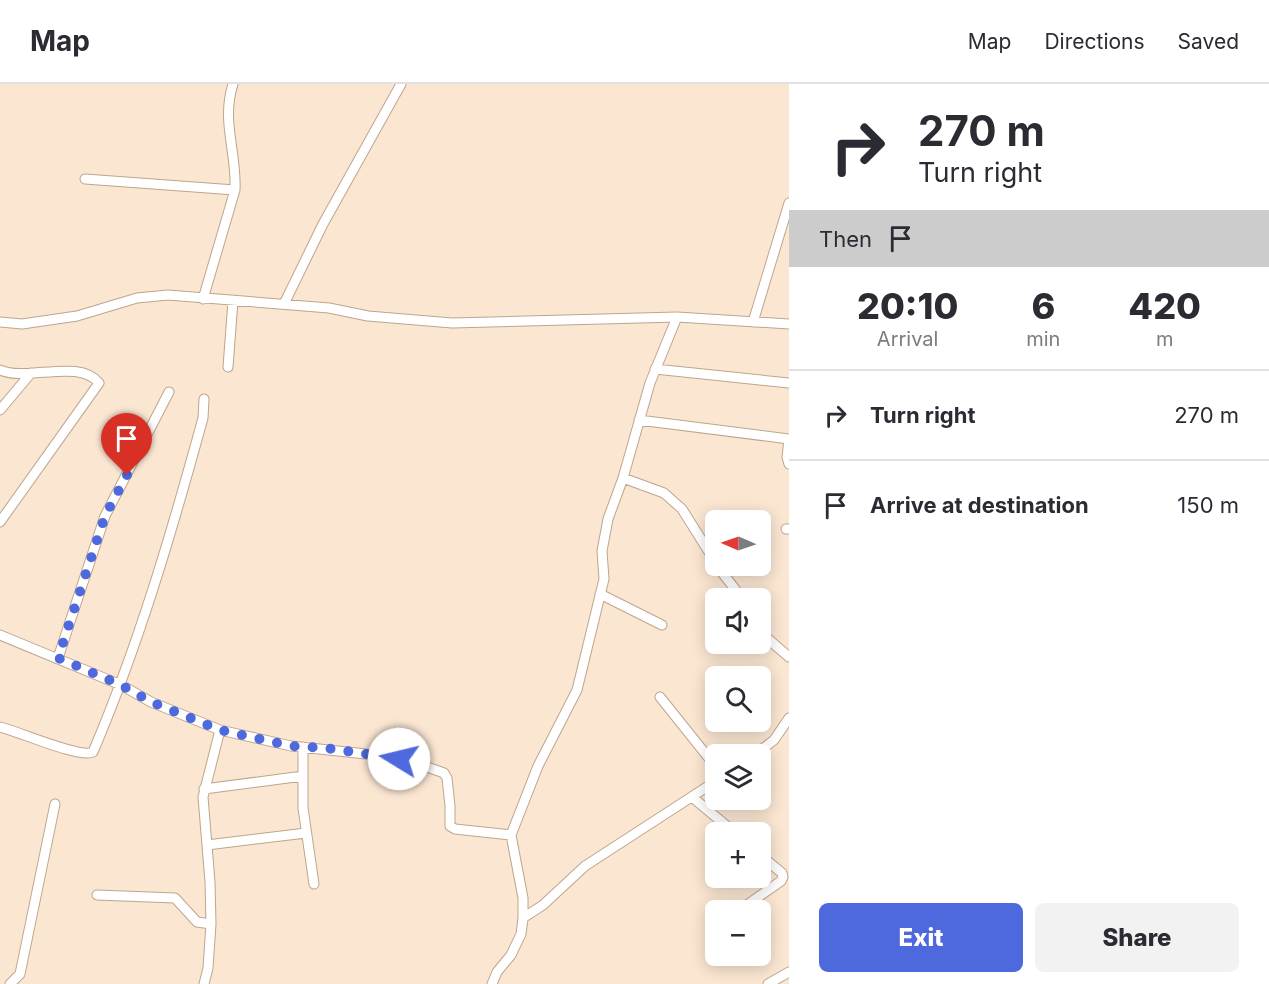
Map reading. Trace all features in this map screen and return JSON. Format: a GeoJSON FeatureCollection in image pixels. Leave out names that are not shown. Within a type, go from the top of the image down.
{"type":"FeatureCollection","features":[{"type":"Feature","properties":{"kind":"street"},"geometry":{"type":"LineString","coordinates":[[203,298],[235,190],[227,114],[228,99],[233,84]]}},
{"type":"Feature","properties":{"kind":"street"},"geometry":{"type":"LineString","coordinates":[[284,304],[323,224],[401,84]]}},
{"type":"Feature","properties":{"kind":"street"},"geometry":{"type":"LineString","coordinates":[[86,179],[235,190]]}},
{"type":"Feature","properties":{"kind":"street"},"geometry":{"type":"LineString","coordinates":[[753,322],[789,203]]}},
{"type":"Feature","properties":{"kind":"street"},"geometry":{"type":"LineString","coordinates":[[0,322],[22,324],[77,316],[137,298],[168,295],[329,308],[368,316],[452,323],[677,317],[789,324]]}},
{"type":"Feature","properties":{"kind":"street"},"geometry":{"type":"LineString","coordinates":[[228,367],[233,301]]}},
{"type":"Feature","properties":{"kind":"street"},"geometry":{"type":"LineString","coordinates":[[492,984],[497,972],[511,955],[521,934],[523,897],[512,835],[538,766],[577,690],[604,579],[602,551],[608,519],[624,478],[639,420],[656,369],[677,317]]}},
{"type":"Feature","properties":{"kind":"street"},"geometry":{"type":"LineString","coordinates":[[656,369],[789,383]]}},
{"type":"Feature","properties":{"kind":"street"},"geometry":{"type":"LineString","coordinates":[[0,370],[11,374],[69,371],[91,376],[99,382],[0,522]]}},
{"type":"Feature","properties":{"kind":"street"},"geometry":{"type":"LineString","coordinates":[[0,410],[32,373]]}},
{"type":"Feature","properties":{"kind":"street"},"geometry":{"type":"LineString","coordinates":[[58,658],[105,516],[169,392]]}},
{"type":"Feature","properties":{"kind":"street"},"geometry":{"type":"LineString","coordinates":[[0,727],[75,752],[91,754],[107,722],[121,685],[171,535],[202,418],[204,399]]}},
{"type":"Feature","properties":{"kind":"street"},"geometry":{"type":"LineString","coordinates":[[639,420],[789,439],[787,457],[789,464]]}},
{"type":"Feature","properties":{"kind":"street"},"geometry":{"type":"LineString","coordinates":[[624,478],[664,492],[682,508],[705,546]]}},
{"type":"Feature","properties":{"kind":"street"},"geometry":{"type":"LineString","coordinates":[[725,576],[734,588]]}},
{"type":"Feature","properties":{"kind":"street"},"geometry":{"type":"LineString","coordinates":[[600,594],[662,625]]}},
{"type":"Feature","properties":{"kind":"street"},"geometry":{"type":"LineString","coordinates":[[0,634],[121,685],[151,702],[220,730],[291,746],[385,756],[413,762],[444,773],[447,778],[450,826],[455,829],[512,835]]}},
{"type":"Feature","properties":{"kind":"street"},"geometry":{"type":"LineString","coordinates":[[771,641],[789,657]]}},
{"type":"Feature","properties":{"kind":"street"},"geometry":{"type":"LineString","coordinates":[[660,697],[705,753]]}},
{"type":"Feature","properties":{"kind":"street"},"geometry":{"type":"LineString","coordinates":[[769,744],[789,718]]}},
{"type":"Feature","properties":{"kind":"street"},"geometry":{"type":"LineString","coordinates":[[204,984],[208,968],[211,924],[203,797],[220,730]]}},
{"type":"Feature","properties":{"kind":"street"},"geometry":{"type":"LineString","coordinates":[[303,747],[303,808],[314,884]]}},
{"type":"Feature","properties":{"kind":"street"},"geometry":{"type":"LineString","coordinates":[[204,789],[303,776]]}},
{"type":"Feature","properties":{"kind":"street"},"geometry":{"type":"LineString","coordinates":[[523,918],[543,905],[585,866],[705,789]]}},
{"type":"Feature","properties":{"kind":"street"},"geometry":{"type":"LineString","coordinates":[[692,797],[722,822]]}},
{"type":"Feature","properties":{"kind":"street"},"geometry":{"type":"LineString","coordinates":[[10,984],[20,975],[55,804]]}},
{"type":"Feature","properties":{"kind":"street"},"geometry":{"type":"LineString","coordinates":[[207,845],[306,833]]}},
{"type":"Feature","properties":{"kind":"street"},"geometry":{"type":"LineString","coordinates":[[754,900],[781,881],[782,873],[771,864]]}},
{"type":"Feature","properties":{"kind":"street"},"geometry":{"type":"LineString","coordinates":[[98,895],[175,898],[197,922],[211,924]]}},
{"type":"Feature","properties":{"kind":"street"},"geometry":{"type":"LineString","coordinates":[[768,984],[789,972]]}},
{"type":"Feature","properties":{"kind":"route"},"geometry":{"type":"LineString","coordinates":[[127,475],[105,516],[58,658],[121,685],[151,702],[220,730],[291,746],[326,748],[399,759]]}}]}
